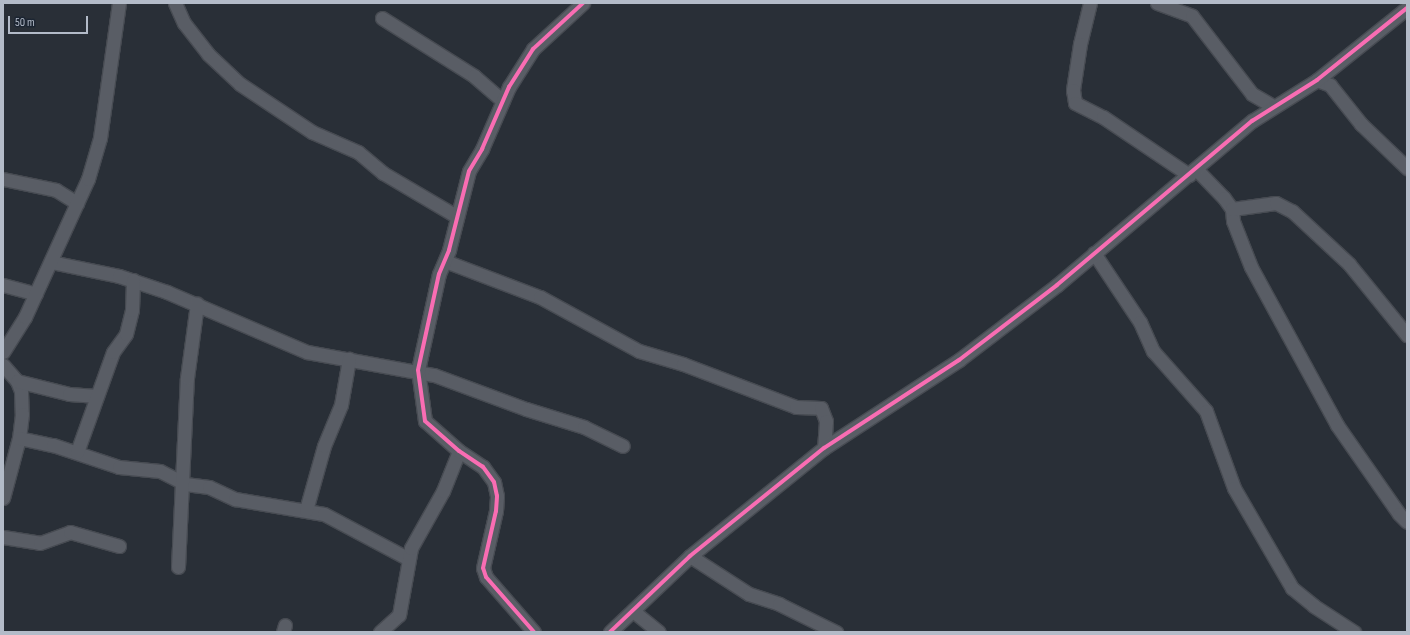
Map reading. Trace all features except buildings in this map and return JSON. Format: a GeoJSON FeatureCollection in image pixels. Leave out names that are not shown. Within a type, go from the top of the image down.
{"type":"FeatureCollection","features":[{"type":"Feature","properties":{"kind":"street"},"geometry":{"type":"LineString","coordinates":[[3,352],[13,340],[36,294],[88,179],[100,138],[119,3]]}},
{"type":"Feature","properties":{"kind":"street"},"geometry":{"type":"LineString","coordinates":[[175,3],[184,23],[208,54],[240,84],[312,132],[358,152],[382,173],[456,216]]}},
{"type":"Feature","properties":{"kind":"street"},"geometry":{"type":"LineString","coordinates":[[534,632],[486,577],[484,558],[497,496],[494,482],[483,467],[458,451],[425,421],[418,370],[439,274],[445,261],[469,171],[482,149],[503,101],[533,49],[583,3]]}},
{"type":"Feature","properties":{"kind":"street"},"geometry":{"type":"LineString","coordinates":[[1090,3],[1080,44],[1072,90],[1075,103],[1103,117],[1192,172],[1224,198],[1232,209],[1233,221],[1251,267],[1315,386],[1353,450],[1399,514],[1407,522]]}},
{"type":"Feature","properties":{"kind":"street"},"geometry":{"type":"LineString","coordinates":[[1157,3],[1192,16],[1252,94],[1273,106]]}},
{"type":"Feature","properties":{"kind":"street"},"geometry":{"type":"LineString","coordinates":[[610,632],[690,556],[824,448],[959,360],[1057,285],[1273,106],[1318,80],[1407,8]]}},
{"type":"Feature","properties":{"kind":"street"},"geometry":{"type":"LineString","coordinates":[[382,18],[474,76],[503,101]]}},
{"type":"Feature","properties":{"kind":"street"},"geometry":{"type":"LineString","coordinates":[[1318,80],[1330,85],[1361,124],[1407,168]]}},
{"type":"Feature","properties":{"kind":"street"},"geometry":{"type":"LineString","coordinates":[[3,179],[56,190],[77,203]]}},
{"type":"Feature","properties":{"kind":"street"},"geometry":{"type":"LineString","coordinates":[[1232,209],[1276,203],[1292,211],[1349,264],[1407,335]]}},
{"type":"Feature","properties":{"kind":"street"},"geometry":{"type":"LineString","coordinates":[[1094,253],[1140,322],[1154,351],[1206,411],[1234,488],[1292,588],[1314,606],[1354,632]]}},
{"type":"Feature","properties":{"kind":"street"},"geometry":{"type":"LineString","coordinates":[[445,261],[540,297],[639,351],[683,364],[796,407],[821,408],[826,421],[824,448]]}},
{"type":"Feature","properties":{"kind":"street"},"geometry":{"type":"LineString","coordinates":[[51,262],[133,280],[197,304],[307,352],[418,370],[469,386],[526,409],[584,427],[623,446]]}},
{"type":"Feature","properties":{"kind":"street"},"geometry":{"type":"LineString","coordinates":[[77,452],[113,352],[126,334],[132,310],[133,280]]}},
{"type":"Feature","properties":{"kind":"street"},"geometry":{"type":"LineString","coordinates":[[3,285],[36,294]]}},
{"type":"Feature","properties":{"kind":"street"},"geometry":{"type":"LineString","coordinates":[[178,566],[180,481],[187,378],[197,304]]}},
{"type":"Feature","properties":{"kind":"street"},"geometry":{"type":"LineString","coordinates":[[306,510],[324,446],[341,405],[349,359]]}},
{"type":"Feature","properties":{"kind":"street"},"geometry":{"type":"LineString","coordinates":[[3,366],[17,381],[22,396],[19,438],[3,498]]}},
{"type":"Feature","properties":{"kind":"street"},"geometry":{"type":"LineString","coordinates":[[17,381],[69,394],[97,396]]}},
{"type":"Feature","properties":{"kind":"street"},"geometry":{"type":"LineString","coordinates":[[19,438],[77,452],[119,467],[160,471],[180,481],[209,487],[235,499],[324,514],[356,529],[409,559]]}},
{"type":"Feature","properties":{"kind":"street"},"geometry":{"type":"LineString","coordinates":[[380,632],[399,615],[411,548],[443,491],[458,451]]}},
{"type":"Feature","properties":{"kind":"street"},"geometry":{"type":"LineString","coordinates":[[3,538],[40,543],[70,532],[119,546]]}},
{"type":"Feature","properties":{"kind":"street"},"geometry":{"type":"LineString","coordinates":[[690,556],[750,594],[779,604],[836,632]]}},
{"type":"Feature","properties":{"kind":"street"},"geometry":{"type":"LineString","coordinates":[[633,611],[659,632]]}},
{"type":"Feature","properties":{"kind":"cycle path"},"geometry":{"type":"LineString","coordinates":[[534,632],[486,577],[483,568],[496,511],[497,496],[494,482],[483,467],[459,451],[425,421],[418,370],[439,274],[449,250],[469,171],[482,149],[509,87],[533,49],[583,3]]}},
{"type":"Feature","properties":{"kind":"cycle path"},"geometry":{"type":"LineString","coordinates":[[610,632],[690,556],[824,448],[959,360],[1057,285],[1252,121],[1317,80],[1407,8]]}}]}
